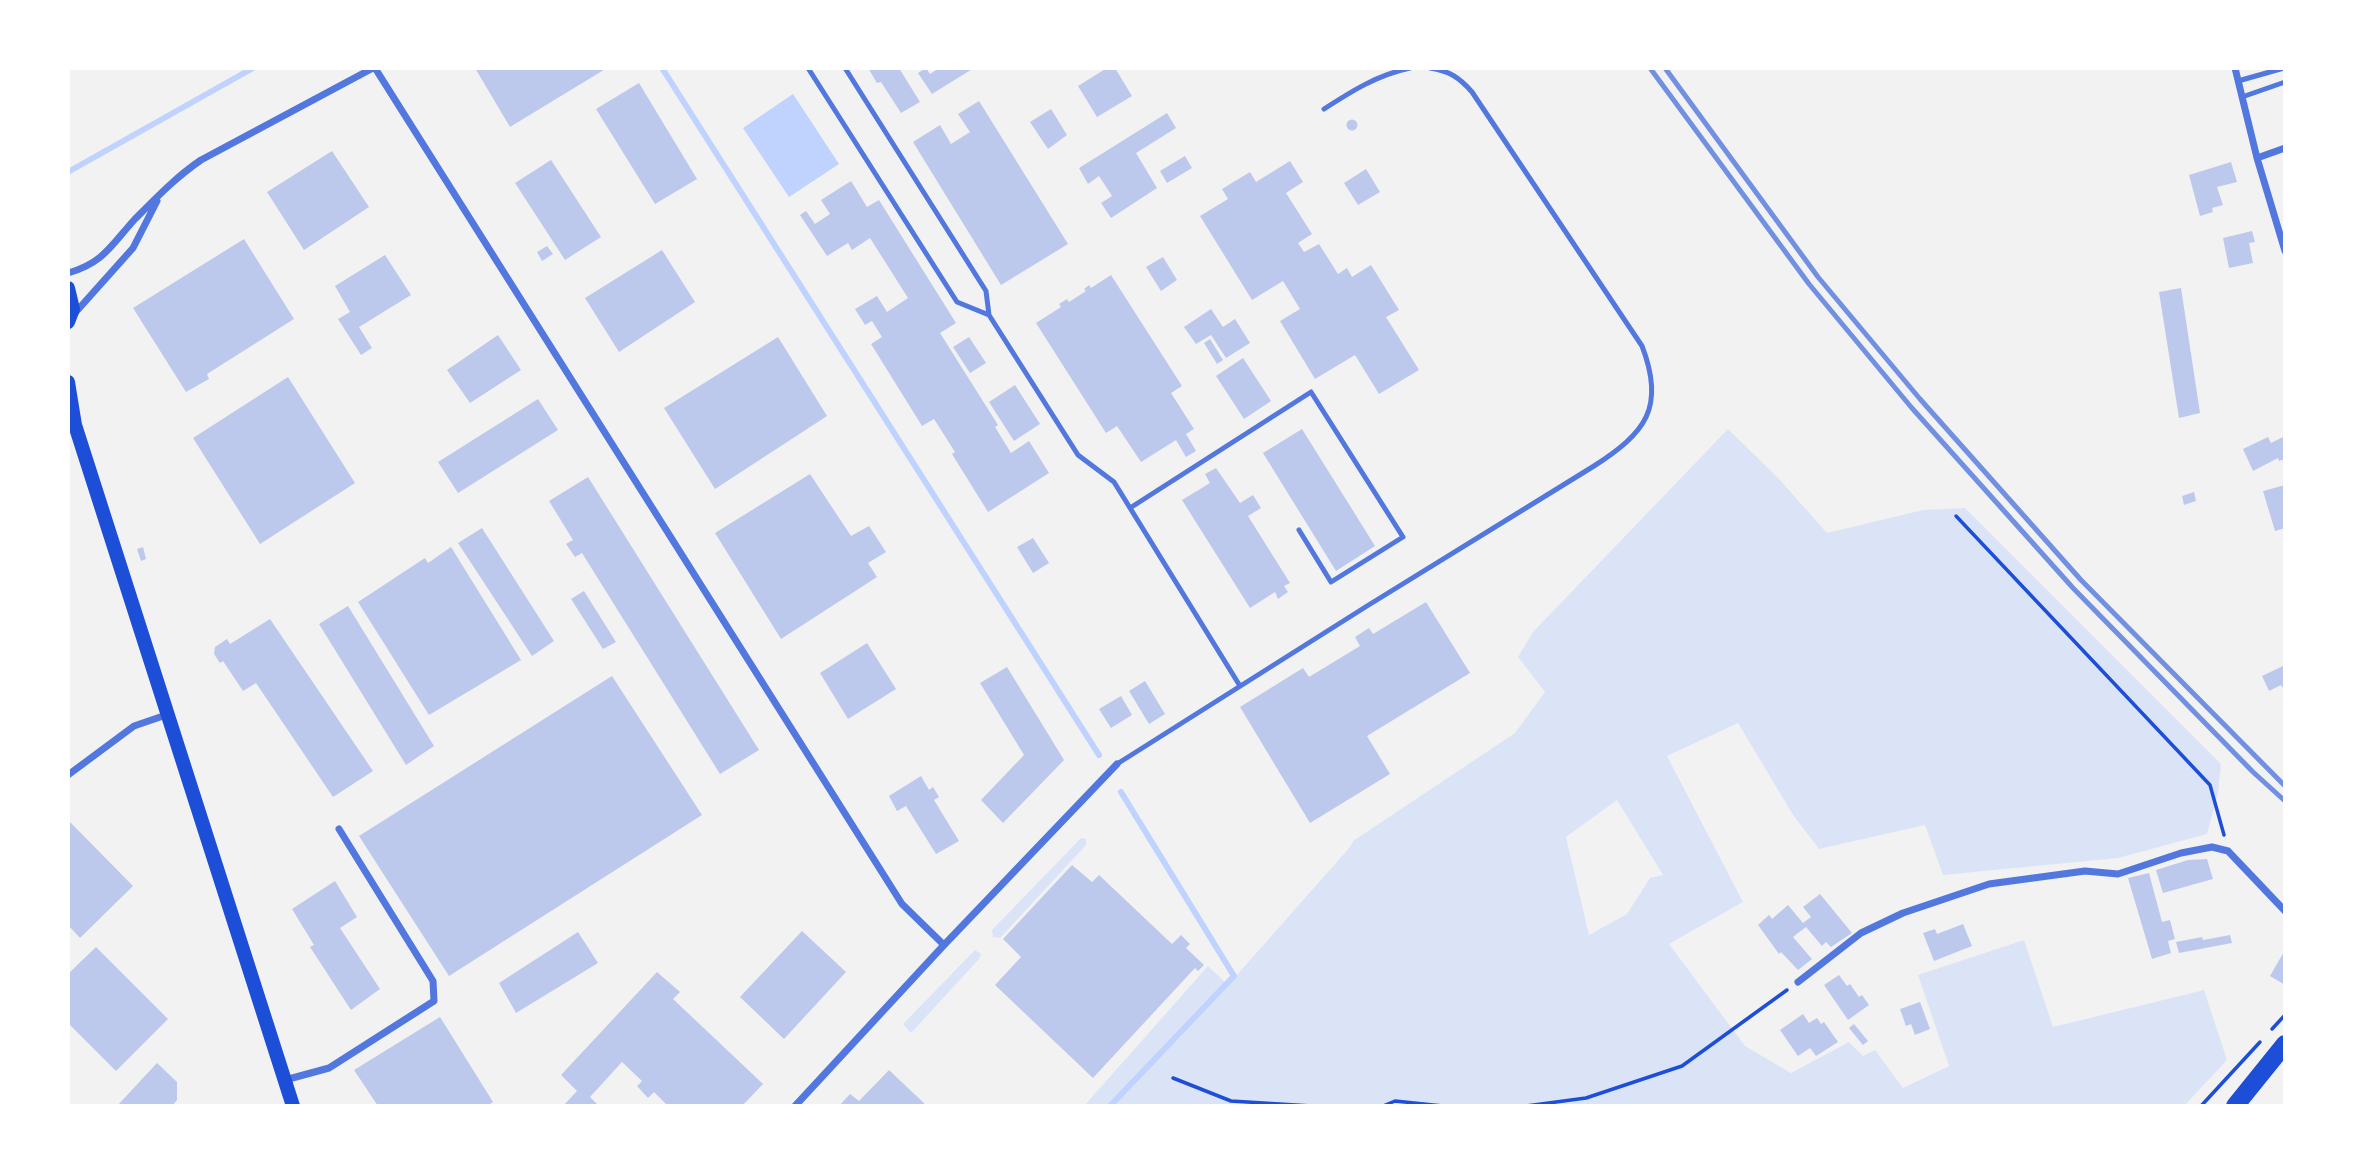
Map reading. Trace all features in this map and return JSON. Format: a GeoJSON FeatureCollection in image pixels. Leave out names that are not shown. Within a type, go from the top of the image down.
{"type":"FeatureCollection","features":[{"type":"Feature","properties":{"kind":"main road"},"geometry":{"type":"LineString","coordinates":[[68,288],[73,309],[69,321]]}},
{"type":"Feature","properties":{"kind":"main road"},"geometry":{"type":"LineString","coordinates":[[68,382],[72,418],[293,1106]]}},
{"type":"Feature","properties":{"kind":"main road"},"geometry":{"type":"LineString","coordinates":[[2237,1106],[2285,1044]]}},
{"type":"Feature","properties":{"kind":"main road"},"geometry":{"type":"LineString","coordinates":[[2237,1106],[2285,1062]]}},
{"type":"Feature","properties":{"kind":"street"},"geometry":{"type":"LineString","coordinates":[[68,273],[87,267],[104,256],[178,176],[201,160],[374,68],[902,904],[944,945]]}},
{"type":"Feature","properties":{"kind":"street"},"geometry":{"type":"LineString","coordinates":[[2235,68],[2257,158],[2285,251]]}},
{"type":"Feature","properties":{"kind":"street"},"geometry":{"type":"LineString","coordinates":[[2257,158],[2285,148]]}},
{"type":"Feature","properties":{"kind":"street"},"geometry":{"type":"LineString","coordinates":[[69,321],[132,248],[146,226],[160,194]]}},
{"type":"Feature","properties":{"kind":"street"},"geometry":{"type":"LineString","coordinates":[[68,775],[134,726],[169,714]]}},
{"type":"Feature","properties":{"kind":"street"},"geometry":{"type":"LineString","coordinates":[[795,1106],[1117,764]]}},
{"type":"Feature","properties":{"kind":"street"},"geometry":{"type":"LineString","coordinates":[[284,1080],[329,1068],[434,1001],[433,981],[339,829]]}},
{"type":"Feature","properties":{"kind":"street"},"geometry":{"type":"LineString","coordinates":[[1798,982],[1861,933],[1903,913],[1989,884],[2085,871],[2118,874],[2181,853],[2212,847],[2228,851],[2285,911]]}},
{"type":"Feature","properties":{"kind":"lane"},"geometry":{"type":"LineString","coordinates":[[808,68],[957,302],[989,315]]}},
{"type":"Feature","properties":{"kind":"lane"},"geometry":{"type":"LineString","coordinates":[[845,68],[986,291],[989,315],[1078,455],[1114,482],[1240,686]]}},
{"type":"Feature","properties":{"kind":"lane"},"geometry":{"type":"LineString","coordinates":[[1324,109],[1367,82],[1410,68]]}},
{"type":"Feature","properties":{"kind":"lane"},"geometry":{"type":"LineString","coordinates":[[1117,764],[1620,449],[1637,434],[1645,420],[1651,401],[1652,384],[1642,346],[1472,92],[1460,78],[1446,71],[1430,68]]}},
{"type":"Feature","properties":{"kind":"lane"},"geometry":{"type":"LineString","coordinates":[[2238,81],[2284,68]]}},
{"type":"Feature","properties":{"kind":"lane"},"geometry":{"type":"LineString","coordinates":[[2242,97],[2285,82]]}},
{"type":"Feature","properties":{"kind":"lane"},"geometry":{"type":"LineString","coordinates":[[1130,508],[1311,392],[1402,537],[1331,582],[1298,530]]}},
{"type":"Feature","properties":{"kind":"path"},"geometry":{"type":"LineString","coordinates":[[1956,516],[2210,785],[2228,851]]}},
{"type":"Feature","properties":{"kind":"path"},"geometry":{"type":"LineString","coordinates":[[1526,1106],[1586,1098],[1682,1066],[1798,982]]}},
{"type":"Feature","properties":{"kind":"path"},"geometry":{"type":"LineString","coordinates":[[2201,1106],[2285,1015]]}},
{"type":"Feature","properties":{"kind":"path"},"geometry":{"type":"LineString","coordinates":[[1174,1078],[1231,1101],[1312,1106]]}},
{"type":"Feature","properties":{"kind":"path"},"geometry":{"type":"LineString","coordinates":[[1383,1106],[1395,1101],[1443,1106]]}},
{"type":"Feature","properties":{"kind":"shaded area"},"geometry":{"type":"Polygon","coordinates":[[[1728,429],[1779,479],[1827,533],[1923,510],[1965,508],[2221,764],[2218,793],[2207,834],[2118,858],[1943,875],[1925,825],[1819,849],[1793,815],[1738,723],[1667,756],[1743,902],[1669,944],[1745,1046],[1791,1073],[1849,1042],[1863,1056],[1875,1050],[1903,1088],[1949,1066],[1918,975],[2024,940],[2053,1027],[2204,990],[2227,1060],[2184,1106],[1084,1106],[1208,966],[1228,985],[1353,841],[1515,733],[1545,692],[1518,657],[1533,632],[1728,429]],[[1617,800],[1566,837],[1589,935],[1627,914],[1650,878],[1663,875],[1617,800]]]}},
{"type":"Feature","properties":{"kind":"shaded area"},"geometry":{"type":"Polygon","coordinates":[[[1081,838],[1086,839],[1086,845],[1000,938],[993,937],[992,930],[1081,838]]]}},
{"type":"Feature","properties":{"kind":"shaded area"},"geometry":{"type":"Polygon","coordinates":[[[975,950],[981,954],[979,959],[911,1033],[903,1024],[975,950]]]}},
{"type":"Feature","properties":{"kind":"water"},"geometry":{"type":"Polygon","coordinates":[[[793,94],[839,164],[789,197],[743,128],[793,94]]]}},
{"type":"Feature","properties":{"kind":"building"},"geometry":{"type":"Polygon","coordinates":[[[475,68],[607,68],[510,127],[475,68]]]}},
{"type":"Feature","properties":{"kind":"building"},"geometry":{"type":"Polygon","coordinates":[[[868,68],[899,68],[920,102],[901,113],[881,82],[877,83],[868,68]]]}},
{"type":"Feature","properties":{"kind":"building"},"geometry":{"type":"Polygon","coordinates":[[[926,68],[930,74],[939,68],[974,68],[932,94],[918,73],[926,68]]]}},
{"type":"Feature","properties":{"kind":"building"},"geometry":{"type":"Polygon","coordinates":[[[1107,68],[1115,68],[1132,96],[1097,117],[1078,86],[1107,68]]]}},
{"type":"Feature","properties":{"kind":"building"},"geometry":{"type":"Polygon","coordinates":[[[639,83],[697,179],[655,204],[596,109],[639,83]]]}},
{"type":"Feature","properties":{"kind":"building"},"geometry":{"type":"Polygon","coordinates":[[[979,101],[1068,244],[1001,285],[913,142],[940,125],[951,144],[970,132],[958,114],[979,101]]]}},
{"type":"Feature","properties":{"kind":"building"},"geometry":{"type":"Polygon","coordinates":[[[1051,109],[1067,135],[1048,149],[1030,122],[1051,109]]]}},
{"type":"Feature","properties":{"kind":"building"},"geometry":{"type":"Polygon","coordinates":[[[1167,113],[1176,128],[1136,153],[1157,188],[1111,218],[1101,203],[1112,196],[1099,176],[1088,184],[1079,168],[1167,113]]]}},
{"type":"Feature","properties":{"kind":"building"},"geometry":{"type":"Polygon","coordinates":[[[1352,120],[1356,121],[1356,129],[1352,130],[1348,129],[1347,125],[1348,121],[1352,120]]]}},
{"type":"Feature","properties":{"kind":"building"},"geometry":{"type":"Polygon","coordinates":[[[332,151],[369,207],[304,250],[267,192],[332,151]]]}},
{"type":"Feature","properties":{"kind":"building"},"geometry":{"type":"Polygon","coordinates":[[[1185,156],[1192,168],[1167,183],[1160,171],[1185,156]]]}},
{"type":"Feature","properties":{"kind":"building"},"geometry":{"type":"Polygon","coordinates":[[[551,160],[601,237],[565,260],[515,183],[551,160]]]}},
{"type":"Feature","properties":{"kind":"building"},"geometry":{"type":"Polygon","coordinates":[[[1290,161],[1303,182],[1286,193],[1312,234],[1298,243],[1304,252],[1319,244],[1338,274],[1347,268],[1352,277],[1371,265],[1399,310],[1386,317],[1419,370],[1379,394],[1355,355],[1315,379],[1280,321],[1300,309],[1283,281],[1252,300],[1200,216],[1228,199],[1222,189],[1250,172],[1256,182],[1290,161]]]}},
{"type":"Feature","properties":{"kind":"building"},"geometry":{"type":"Polygon","coordinates":[[[2231,162],[2237,182],[2217,187],[2223,205],[2200,216],[2189,175],[2231,162]]]}},
{"type":"Feature","properties":{"kind":"building"},"geometry":{"type":"Polygon","coordinates":[[[1366,169],[1380,192],[1358,205],[1344,183],[1366,169]]]}},
{"type":"Feature","properties":{"kind":"building"},"geometry":{"type":"Polygon","coordinates":[[[851,181],[867,207],[879,200],[956,323],[940,333],[998,425],[995,427],[1011,453],[1029,441],[1049,473],[988,512],[934,419],[922,426],[871,344],[882,337],[872,321],[865,325],[855,309],[877,296],[887,312],[908,298],[870,238],[852,250],[848,243],[827,256],[800,215],[806,211],[815,224],[830,214],[821,200],[851,181]]]}},
{"type":"Feature","properties":{"kind":"building"},"geometry":{"type":"Polygon","coordinates":[[[2252,231],[2255,242],[2249,243],[2253,263],[2229,268],[2223,238],[2252,231]]]}},
{"type":"Feature","properties":{"kind":"building"},"geometry":{"type":"Polygon","coordinates":[[[244,239],[294,319],[207,374],[209,379],[186,392],[133,308],[244,239]]]}},
{"type":"Feature","properties":{"kind":"building"},"geometry":{"type":"Polygon","coordinates":[[[547,246],[553,254],[542,261],[537,252],[547,246]]]}},
{"type":"Feature","properties":{"kind":"building"},"geometry":{"type":"Polygon","coordinates":[[[662,250],[695,302],[619,352],[585,298],[662,250]]]}},
{"type":"Feature","properties":{"kind":"building"},"geometry":{"type":"Polygon","coordinates":[[[385,255],[411,295],[359,327],[372,348],[361,355],[338,319],[350,312],[335,286],[385,255]]]}},
{"type":"Feature","properties":{"kind":"building"},"geometry":{"type":"Polygon","coordinates":[[[1163,257],[1177,280],[1161,291],[1146,267],[1163,257]]]}},
{"type":"Feature","properties":{"kind":"building"},"geometry":{"type":"Polygon","coordinates":[[[1111,275],[1182,386],[1171,393],[1194,429],[1186,434],[1196,451],[1186,457],[1176,440],[1141,462],[1117,426],[1106,433],[1036,323],[1061,307],[1059,304],[1067,299],[1069,302],[1086,291],[1084,289],[1089,285],[1091,288],[1111,275]]]}},
{"type":"Feature","properties":{"kind":"building"},"geometry":{"type":"Polygon","coordinates":[[[2181,288],[2200,413],[2179,418],[2159,292],[2181,288]]]}},
{"type":"Feature","properties":{"kind":"building"},"geometry":{"type":"Polygon","coordinates":[[[1211,309],[1223,327],[1235,319],[1250,343],[1226,358],[1211,335],[1196,344],[1184,327],[1211,309]]]}},
{"type":"Feature","properties":{"kind":"building"},"geometry":{"type":"Polygon","coordinates":[[[498,335],[521,370],[470,403],[447,370],[498,335]]]}},
{"type":"Feature","properties":{"kind":"building"},"geometry":{"type":"Polygon","coordinates":[[[778,337],[827,416],[715,489],[664,408],[778,337]]]}},
{"type":"Feature","properties":{"kind":"building"},"geometry":{"type":"Polygon","coordinates":[[[969,337],[986,363],[970,373],[953,347],[969,337]]]}},
{"type":"Feature","properties":{"kind":"building"},"geometry":{"type":"Polygon","coordinates":[[[1210,339],[1223,360],[1217,364],[1204,343],[1210,339]]]}},
{"type":"Feature","properties":{"kind":"building"},"geometry":{"type":"Polygon","coordinates":[[[1243,358],[1271,401],[1244,419],[1216,376],[1243,358]]]}},
{"type":"Feature","properties":{"kind":"building"},"geometry":{"type":"Polygon","coordinates":[[[288,377],[355,483],[260,544],[193,438],[288,377]]]}},
{"type":"Feature","properties":{"kind":"building"},"geometry":{"type":"Polygon","coordinates":[[[1015,385],[1040,424],[1014,441],[989,402],[1015,385]]]}},
{"type":"Feature","properties":{"kind":"building"},"geometry":{"type":"Polygon","coordinates":[[[538,399],[558,430],[458,493],[438,462],[538,399]]]}},
{"type":"Feature","properties":{"kind":"building"},"geometry":{"type":"Polygon","coordinates":[[[1302,429],[1375,546],[1336,571],[1263,453],[1302,429]]]}},
{"type":"Feature","properties":{"kind":"building"},"geometry":{"type":"Polygon","coordinates":[[[2268,437],[2271,443],[2283,437],[2285,459],[2279,461],[2278,458],[2253,471],[2243,449],[2268,437]]]}},
{"type":"Feature","properties":{"kind":"building"},"geometry":{"type":"Polygon","coordinates":[[[1216,468],[1240,503],[1253,495],[1261,508],[1248,516],[1290,583],[1284,586],[1288,592],[1278,599],[1275,592],[1250,608],[1182,500],[1210,483],[1205,474],[1216,468]]]}},
{"type":"Feature","properties":{"kind":"building"},"geometry":{"type":"Polygon","coordinates":[[[810,474],[851,536],[869,526],[886,552],[868,563],[877,577],[781,639],[715,533],[810,474]]]}},
{"type":"Feature","properties":{"kind":"building"},"geometry":{"type":"Polygon","coordinates":[[[588,477],[759,750],[720,774],[582,553],[575,557],[566,544],[573,540],[549,501],[588,477]]]}},
{"type":"Feature","properties":{"kind":"building"},"geometry":{"type":"Polygon","coordinates":[[[2285,485],[2285,528],[2275,531],[2263,491],[2285,485]]]}},
{"type":"Feature","properties":{"kind":"building"},"geometry":{"type":"Polygon","coordinates":[[[2194,492],[2196,501],[2184,505],[2182,496],[2194,492]]]}},
{"type":"Feature","properties":{"kind":"building"},"geometry":{"type":"Polygon","coordinates":[[[482,528],[554,641],[532,656],[458,543],[482,528]]]}},
{"type":"Feature","properties":{"kind":"building"},"geometry":{"type":"Polygon","coordinates":[[[1033,538],[1049,563],[1033,573],[1017,547],[1033,538]]]}},
{"type":"Feature","properties":{"kind":"building"},"geometry":{"type":"Polygon","coordinates":[[[143,547],[146,559],[141,561],[137,549],[143,547]]]}},
{"type":"Feature","properties":{"kind":"building"},"geometry":{"type":"Polygon","coordinates":[[[451,547],[521,660],[429,715],[358,602],[425,558],[428,563],[451,547]]]}},
{"type":"Feature","properties":{"kind":"building"},"geometry":{"type":"Polygon","coordinates":[[[584,591],[616,642],[603,649],[571,599],[584,591]]]}},
{"type":"Feature","properties":{"kind":"building"},"geometry":{"type":"Polygon","coordinates":[[[1426,602],[1470,673],[1367,736],[1390,774],[1310,823],[1240,707],[1303,668],[1309,677],[1360,646],[1355,637],[1369,628],[1373,634],[1426,602]]]}},
{"type":"Feature","properties":{"kind":"building"},"geometry":{"type":"Polygon","coordinates":[[[348,606],[434,746],[406,765],[319,624],[348,606]]]}},
{"type":"Feature","properties":{"kind":"building"},"geometry":{"type":"Polygon","coordinates":[[[270,619],[373,771],[333,797],[256,683],[243,691],[223,661],[220,663],[214,654],[215,647],[227,639],[230,644],[270,619]]]}},
{"type":"Feature","properties":{"kind":"building"},"geometry":{"type":"Polygon","coordinates":[[[867,643],[896,689],[848,719],[820,673],[867,643]]]}},
{"type":"Feature","properties":{"kind":"building"},"geometry":{"type":"Polygon","coordinates":[[[2285,665],[2285,691],[2281,685],[2269,691],[2262,676],[2285,665]]]}},
{"type":"Feature","properties":{"kind":"building"},"geometry":{"type":"Polygon","coordinates":[[[1007,667],[1064,760],[1003,823],[981,800],[1024,755],[980,683],[1007,667]]]}},
{"type":"Feature","properties":{"kind":"building"},"geometry":{"type":"Polygon","coordinates":[[[612,676],[702,815],[449,976],[359,836],[612,676]]]}},
{"type":"Feature","properties":{"kind":"building"},"geometry":{"type":"Polygon","coordinates":[[[1145,681],[1165,714],[1149,724],[1129,691],[1145,681]]]}},
{"type":"Feature","properties":{"kind":"building"},"geometry":{"type":"Polygon","coordinates":[[[1121,696],[1132,715],[1111,728],[1099,709],[1121,696]]]}},
{"type":"Feature","properties":{"kind":"building"},"geometry":{"type":"Polygon","coordinates":[[[921,776],[929,790],[933,787],[939,797],[934,800],[959,841],[936,854],[906,806],[897,811],[889,796],[921,776]]]}},
{"type":"Feature","properties":{"kind":"building"},"geometry":{"type":"Polygon","coordinates":[[[70,822],[133,886],[80,938],[68,925],[70,822]]]}},
{"type":"Feature","properties":{"kind":"building"},"geometry":{"type":"Polygon","coordinates":[[[2207,859],[2213,879],[2163,893],[2156,870],[2188,860],[2207,859]]]}},
{"type":"Feature","properties":{"kind":"building"},"geometry":{"type":"Polygon","coordinates":[[[1072,865],[1092,882],[1099,875],[1172,944],[1181,935],[1190,944],[1186,948],[1204,965],[1198,971],[1195,968],[1093,1078],[995,985],[1021,957],[1003,939],[1072,865]]]}},
{"type":"Feature","properties":{"kind":"building"},"geometry":{"type":"Polygon","coordinates":[[[2149,873],[2162,922],[2170,920],[2175,939],[2168,941],[2171,953],[2152,959],[2128,878],[2149,873]]]}},
{"type":"Feature","properties":{"kind":"building"},"geometry":{"type":"Polygon","coordinates":[[[335,881],[357,917],[340,928],[380,989],[351,1010],[310,947],[314,945],[292,909],[335,881]]]}},
{"type":"Feature","properties":{"kind":"building"},"geometry":{"type":"Polygon","coordinates":[[[1820,894],[1852,933],[1831,947],[1826,942],[1822,946],[1806,927],[1793,937],[1812,959],[1798,970],[1781,952],[1779,954],[1758,925],[1769,915],[1772,919],[1788,905],[1803,923],[1811,917],[1803,907],[1820,894]]]}},
{"type":"Feature","properties":{"kind":"building"},"geometry":{"type":"Polygon","coordinates":[[[1963,924],[1972,946],[1934,961],[1923,933],[1935,929],[1937,934],[1963,924]]]}},
{"type":"Feature","properties":{"kind":"building"},"geometry":{"type":"Polygon","coordinates":[[[802,931],[846,972],[784,1039],[740,997],[802,931]]]}},
{"type":"Feature","properties":{"kind":"building"},"geometry":{"type":"Polygon","coordinates":[[[578,932],[598,963],[516,1013],[499,983],[578,932]]]}},
{"type":"Feature","properties":{"kind":"building"},"geometry":{"type":"Polygon","coordinates":[[[2230,935],[2232,943],[2179,953],[2176,942],[2202,937],[2203,940],[2230,935]]]}},
{"type":"Feature","properties":{"kind":"building"},"geometry":{"type":"Polygon","coordinates":[[[96,947],[168,1019],[116,1071],[68,1023],[68,974],[96,947]]]}},
{"type":"Feature","properties":{"kind":"building"},"geometry":{"type":"Polygon","coordinates":[[[2285,950],[2285,985],[2270,976],[2285,950]]]}},
{"type":"Feature","properties":{"kind":"building"},"geometry":{"type":"Polygon","coordinates":[[[657,972],[680,992],[673,999],[763,1084],[742,1106],[668,1106],[654,1092],[648,1098],[637,1086],[642,1081],[622,1062],[590,1097],[599,1106],[563,1106],[577,1091],[561,1075],[657,972]]]}},
{"type":"Feature","properties":{"kind":"building"},"geometry":{"type":"Polygon","coordinates":[[[1839,975],[1859,997],[1862,995],[1869,1005],[1848,1020],[1824,985],[1839,975]]]}},
{"type":"Feature","properties":{"kind":"building"},"geometry":{"type":"Polygon","coordinates":[[[1920,1002],[1930,1029],[1915,1035],[1911,1024],[1906,1026],[1900,1009],[1920,1002]]]}},
{"type":"Feature","properties":{"kind":"building"},"geometry":{"type":"Polygon","coordinates":[[[1803,1014],[1809,1023],[1817,1018],[1821,1024],[1824,1022],[1838,1042],[1816,1056],[1810,1048],[1798,1056],[1780,1030],[1803,1014]]]}},
{"type":"Feature","properties":{"kind":"building"},"geometry":{"type":"Polygon","coordinates":[[[440,1017],[493,1102],[487,1106],[378,1106],[354,1070],[440,1017]]]}},
{"type":"Feature","properties":{"kind":"building"},"geometry":{"type":"Polygon","coordinates":[[[1854,1024],[1868,1041],[1863,1045],[1849,1028],[1854,1024]]]}},
{"type":"Feature","properties":{"kind":"building"},"geometry":{"type":"Polygon","coordinates":[[[157,1063],[177,1082],[177,1100],[172,1106],[117,1106],[157,1063]]]}},
{"type":"Feature","properties":{"kind":"building"},"geometry":{"type":"Polygon","coordinates":[[[889,1070],[927,1106],[839,1106],[850,1094],[859,1101],[889,1070]]]}},
{"type":"Feature","properties":{"kind":"waterway"},"geometry":{"type":"LineString","coordinates":[[68,172],[253,68]]}},
{"type":"Feature","properties":{"kind":"waterway"},"geometry":{"type":"LineString","coordinates":[[662,68],[1099,755]]}},
{"type":"Feature","properties":{"kind":"waterway"},"geometry":{"type":"LineString","coordinates":[[1110,1106],[1234,976],[1121,792]]}},
{"type":"Feature","properties":{"kind":"railway"},"geometry":{"type":"LineString","coordinates":[[1650,68],[1809,284],[1911,407],[2073,588],[2253,772],[2285,801]]}},
{"type":"Feature","properties":{"kind":"railway"},"geometry":{"type":"LineString","coordinates":[[1665,68],[1818,277],[1920,399],[2081,580],[2285,786]]}}]}
